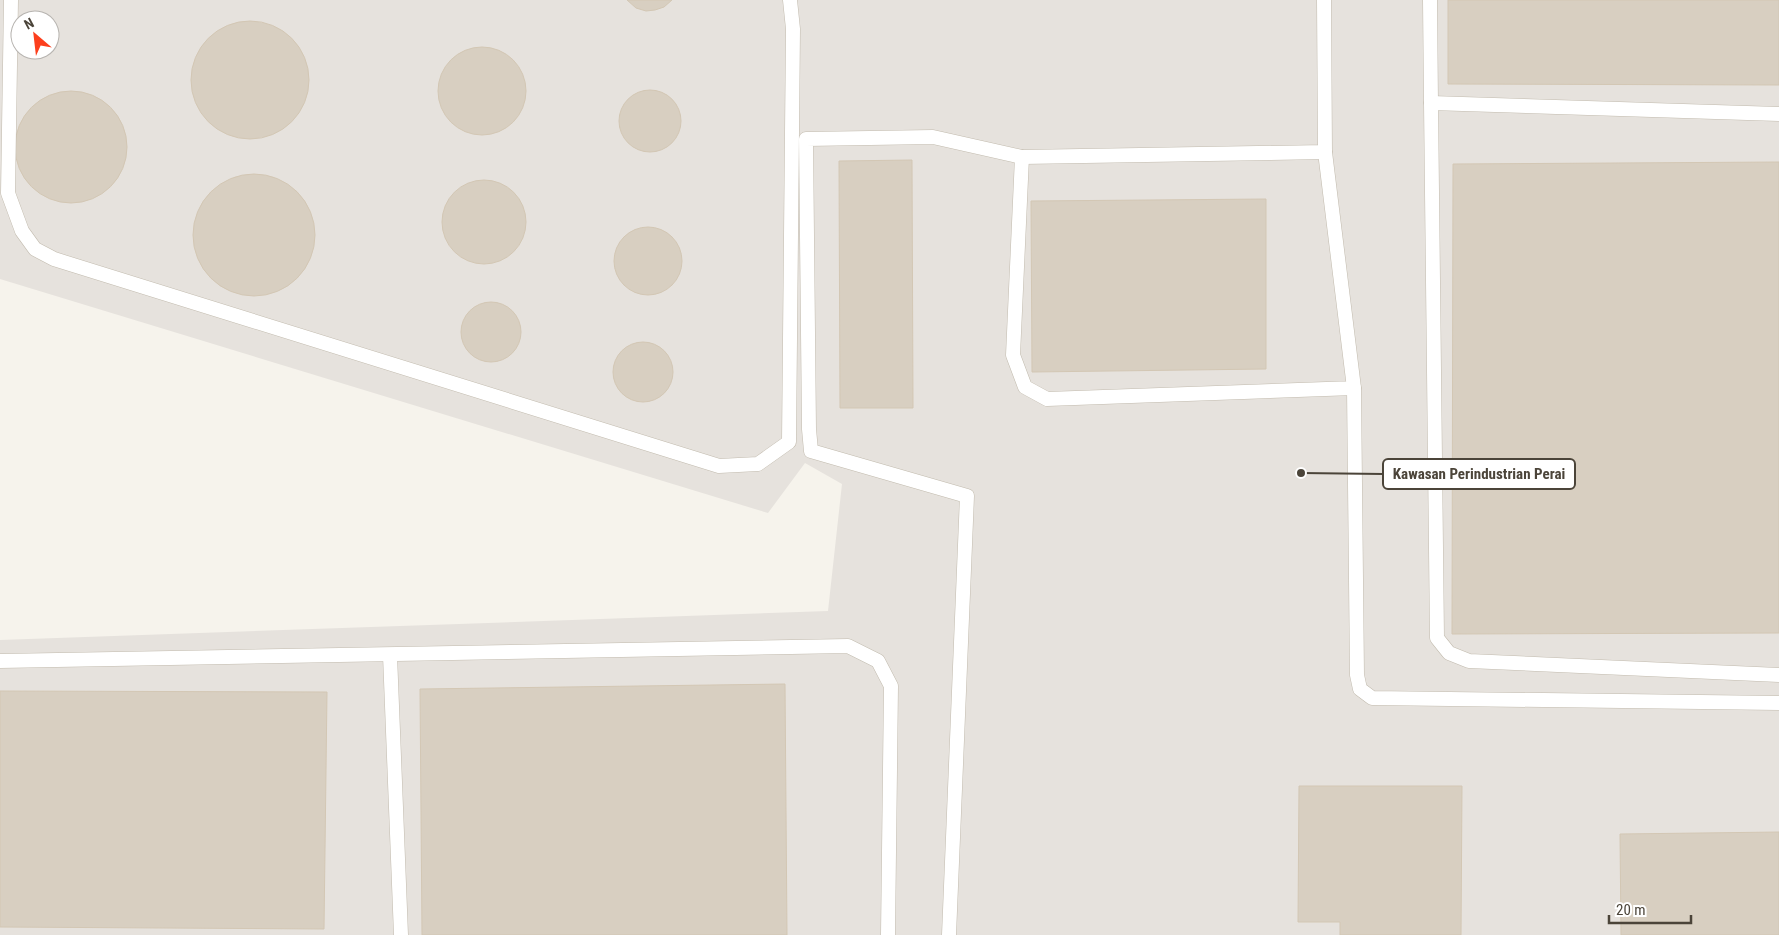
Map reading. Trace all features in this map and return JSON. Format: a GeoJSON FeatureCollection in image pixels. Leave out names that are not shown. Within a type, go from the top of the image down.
{"type":"FeatureCollection","features":[{"type":"Feature","properties":{"kind":"lane"},"geometry":{"type":"LineString","coordinates":[[11,0],[8,193],[22,231],[35,249],[54,259],[719,466],[758,464],[789,442],[793,28],[790,0]]}},
{"type":"Feature","properties":{"kind":"lane"},"geometry":{"type":"LineString","coordinates":[[1324,0],[1325,152],[1354,388],[1357,675],[1360,689],[1372,698],[1779,703]]}},
{"type":"Feature","properties":{"kind":"lane"},"geometry":{"type":"LineString","coordinates":[[1430,0],[1437,638],[1449,654],[1469,661],[1779,675]]}},
{"type":"Feature","properties":{"kind":"lane"},"geometry":{"type":"LineString","coordinates":[[1431,103],[1779,114]]}},
{"type":"Feature","properties":{"kind":"lane"},"geometry":{"type":"LineString","coordinates":[[949,935],[967,496],[811,451],[809,429],[806,139],[933,137],[1022,157],[1325,152]]}},
{"type":"Feature","properties":{"kind":"lane"},"geometry":{"type":"LineString","coordinates":[[1022,157],[1013,355],[1026,387],[1047,399],[1354,388]]}},
{"type":"Feature","properties":{"kind":"lane"},"geometry":{"type":"LineString","coordinates":[[0,661],[848,646],[878,661],[891,686],[888,935]]}},
{"type":"Feature","properties":{"kind":"lane"},"geometry":{"type":"LineString","coordinates":[[390,655],[401,935]]}},
{"type":"Feature","properties":{"kind":"shaded area"},"geometry":{"type":"Polygon","coordinates":[[[0,0],[1779,0],[1779,935],[0,935],[0,640],[828,611],[842,484],[805,463],[768,513],[0,279],[0,0]]]}},
{"type":"Feature","properties":{"kind":"building"},"geometry":{"type":"Polygon","coordinates":[[[627,0],[672,0],[664,7],[646,11],[636,8],[627,0]]]}},
{"type":"Feature","properties":{"kind":"building"},"geometry":{"type":"Polygon","coordinates":[[[1448,0],[1779,0],[1779,85],[1448,84],[1448,0]]]}},
{"type":"Feature","properties":{"kind":"building"},"geometry":{"type":"Polygon","coordinates":[[[250,21],[273,25],[292,38],[305,57],[309,80],[305,103],[292,122],[273,135],[250,139],[227,135],[208,122],[195,103],[191,80],[195,57],[208,38],[227,25],[250,21]]]}},
{"type":"Feature","properties":{"kind":"building"},"geometry":{"type":"Polygon","coordinates":[[[482,47],[499,50],[513,60],[523,74],[526,91],[523,108],[513,122],[499,132],[482,135],[465,132],[451,122],[441,108],[438,91],[441,74],[451,60],[465,50],[482,47]]]}},
{"type":"Feature","properties":{"kind":"building"},"geometry":{"type":"Polygon","coordinates":[[[650,90],[667,95],[672,99],[676,104],[681,121],[676,138],[672,143],[667,147],[650,152],[633,147],[628,143],[624,138],[619,121],[624,104],[628,99],[633,95],[650,90]]]}},
{"type":"Feature","properties":{"kind":"building"},"geometry":{"type":"Polygon","coordinates":[[[71,91],[92,95],[111,107],[123,126],[127,147],[123,168],[111,187],[92,199],[71,203],[50,199],[31,187],[19,168],[15,147],[19,126],[31,107],[50,95],[71,91]]]}},
{"type":"Feature","properties":{"kind":"building"},"geometry":{"type":"Polygon","coordinates":[[[912,160],[913,408],[840,408],[839,161],[912,160]]]}},
{"type":"Feature","properties":{"kind":"building"},"geometry":{"type":"Polygon","coordinates":[[[1779,162],[1779,633],[1452,634],[1453,164],[1779,162]]]}},
{"type":"Feature","properties":{"kind":"building"},"geometry":{"type":"Polygon","coordinates":[[[254,174],[266,175],[277,179],[288,184],[297,192],[305,201],[310,212],[314,223],[314,247],[310,258],[305,269],[297,278],[288,286],[277,291],[266,295],[254,296],[242,295],[231,291],[220,286],[211,278],[203,269],[198,258],[194,247],[193,235],[194,223],[198,212],[203,201],[211,192],[220,184],[231,179],[242,175],[254,174]]]}},
{"type":"Feature","properties":{"kind":"building"},"geometry":{"type":"Polygon","coordinates":[[[484,180],[507,187],[519,199],[526,222],[519,245],[507,257],[484,264],[461,257],[449,245],[442,222],[449,199],[461,187],[484,180]]]}},
{"type":"Feature","properties":{"kind":"building"},"geometry":{"type":"Polygon","coordinates":[[[1266,199],[1266,369],[1032,372],[1031,201],[1266,199]]]}},
{"type":"Feature","properties":{"kind":"building"},"geometry":{"type":"Polygon","coordinates":[[[641,227],[655,227],[667,232],[677,242],[682,254],[682,268],[677,280],[667,290],[655,295],[641,295],[629,290],[619,280],[614,268],[614,254],[619,242],[629,232],[641,227]]]}},
{"type":"Feature","properties":{"kind":"building"},"geometry":{"type":"Polygon","coordinates":[[[485,302],[497,302],[508,307],[516,315],[521,326],[519,344],[508,357],[497,362],[485,362],[474,357],[466,349],[461,338],[461,326],[466,315],[474,307],[485,302]]]}},
{"type":"Feature","properties":{"kind":"building"},"geometry":{"type":"Polygon","coordinates":[[[637,342],[649,342],[665,350],[671,360],[673,372],[671,384],[665,394],[649,402],[637,402],[621,394],[613,378],[613,366],[621,350],[637,342]]]}},
{"type":"Feature","properties":{"kind":"building"},"geometry":{"type":"Polygon","coordinates":[[[785,684],[787,935],[422,935],[420,689],[785,684]]]}},
{"type":"Feature","properties":{"kind":"building"},"geometry":{"type":"Polygon","coordinates":[[[0,691],[327,692],[324,929],[0,927],[0,691]]]}},
{"type":"Feature","properties":{"kind":"building"},"geometry":{"type":"Polygon","coordinates":[[[1299,786],[1462,786],[1461,935],[1340,935],[1340,922],[1298,922],[1299,786]]]}},
{"type":"Feature","properties":{"kind":"building"},"geometry":{"type":"Polygon","coordinates":[[[1779,832],[1779,935],[1621,935],[1620,834],[1779,832]]]}},
{"type":"Feature","properties":{"kind":"place","name":"Kawasan Perindustrian Perai"},"geometry":{"type":"Point","coordinates":[1301,473]}}]}
